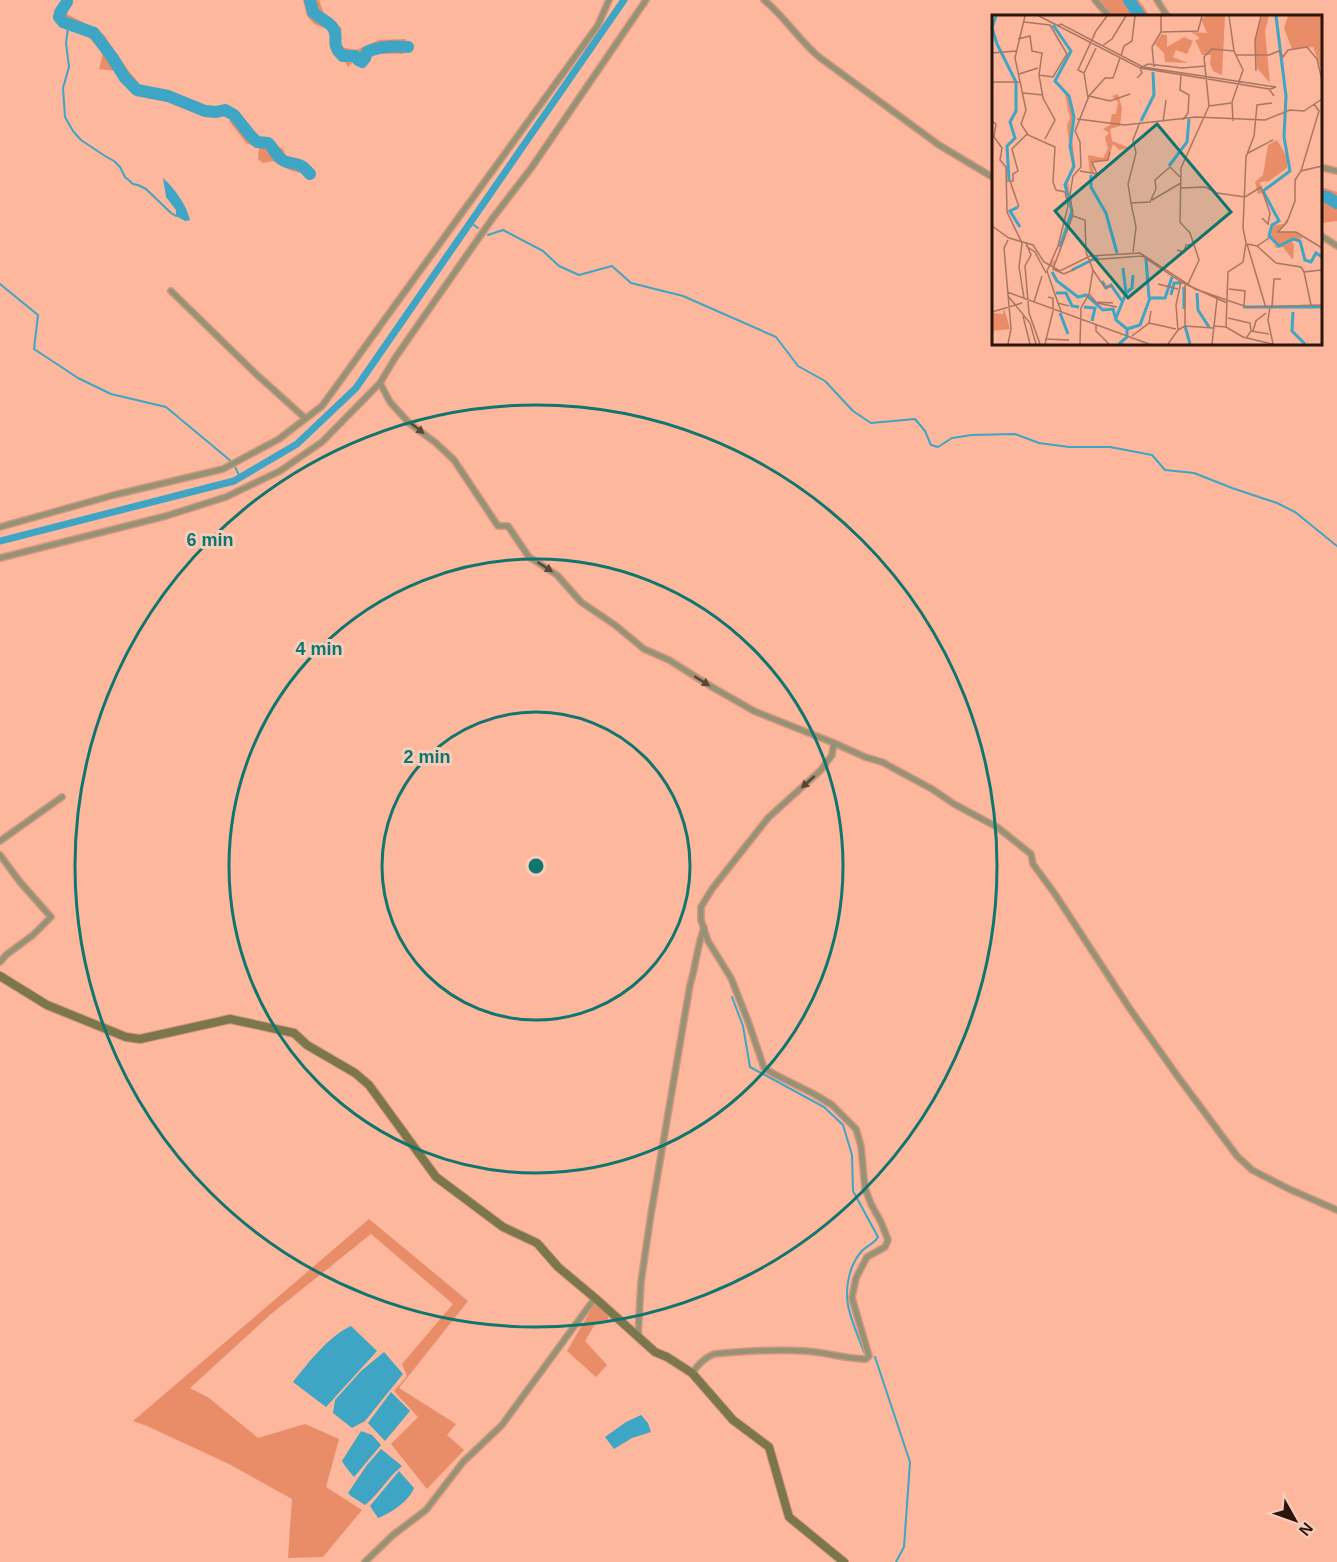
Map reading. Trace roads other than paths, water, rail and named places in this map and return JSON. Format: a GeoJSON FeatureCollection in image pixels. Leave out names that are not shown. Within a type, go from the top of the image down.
{"type":"FeatureCollection","features":[{"type":"Feature","properties":{"kind":"street"},"geometry":{"type":"LineString","coordinates":[[0,527],[114,495],[223,469],[279,439],[322,406],[598,25],[609,0]]}},
{"type":"Feature","properties":{"kind":"street"},"geometry":{"type":"LineString","coordinates":[[0,558],[166,516],[226,497],[280,471],[322,442],[380,383],[395,358],[646,0]]}},
{"type":"Feature","properties":{"kind":"street"},"geometry":{"type":"LineString","coordinates":[[764,0],[819,57],[939,145],[992,177]]}},
{"type":"Feature","properties":{"kind":"street"},"geometry":{"type":"LineString","coordinates":[[1095,0],[1108,15]]}},
{"type":"Feature","properties":{"kind":"street"},"geometry":{"type":"LineString","coordinates":[[1157,0],[1166,15]]}},
{"type":"Feature","properties":{"kind":"street"},"geometry":{"type":"LineString","coordinates":[[1322,167],[1337,171]]}},
{"type":"Feature","properties":{"kind":"street"},"geometry":{"type":"LineString","coordinates":[[1322,236],[1337,246]]}},
{"type":"Feature","properties":{"kind":"street"},"geometry":{"type":"LineString","coordinates":[[171,291],[305,418]]}},
{"type":"Feature","properties":{"kind":"street"},"geometry":{"type":"LineString","coordinates":[[380,383],[390,402],[409,423],[454,460],[498,525],[508,526],[529,557],[557,576],[581,602],[615,625],[644,649],[669,660],[754,711],[882,762],[998,827],[1031,854],[1033,864],[1130,1009],[1237,1156],[1252,1170],[1337,1210]]}},
{"type":"Feature","properties":{"kind":"street"},"geometry":{"type":"LineString","coordinates":[[692,1373],[700,1363],[714,1354],[778,1350],[808,1351],[854,1359],[866,1359],[869,1356],[852,1298],[856,1278],[867,1257],[885,1247],[888,1240],[865,1188],[861,1146],[856,1129],[832,1105],[764,1068],[731,978],[708,941],[701,920],[701,907],[712,889],[768,818],[821,770],[832,755],[834,743]]}},
{"type":"Feature","properties":{"kind":"street"},"geometry":{"type":"LineString","coordinates":[[0,841],[62,797]]}},
{"type":"Feature","properties":{"kind":"street"},"geometry":{"type":"LineString","coordinates":[[0,855],[51,917],[0,962]]}},
{"type":"Feature","properties":{"kind":"street"},"geometry":{"type":"LineString","coordinates":[[638,1337],[641,1282],[651,1214],[690,985],[704,928]]}},
{"type":"Feature","properties":{"kind":"street"},"geometry":{"type":"LineString","coordinates":[[0,976],[47,1005],[126,1037],[140,1039],[230,1019],[294,1033],[307,1045],[355,1073],[369,1085],[436,1177],[503,1227],[537,1243],[558,1267],[655,1352],[692,1373],[733,1420],[769,1447],[789,1518],[844,1562]]}},
{"type":"Feature","properties":{"kind":"street"},"geometry":{"type":"LineString","coordinates":[[365,1562],[393,1535],[426,1510],[463,1462],[502,1425],[595,1298]]}},
{"type":"Feature","properties":{"kind":"water"},"geometry":{"type":"Polygon","coordinates":[[[163,178],[180,197],[190,220],[185,221],[176,216],[176,210],[166,197],[163,178]]]}},
{"type":"Feature","properties":{"kind":"water"},"geometry":{"type":"Polygon","coordinates":[[[351,1326],[377,1351],[326,1407],[293,1382],[327,1343],[351,1326]]]}},
{"type":"Feature","properties":{"kind":"water"},"geometry":{"type":"Polygon","coordinates":[[[384,1352],[403,1374],[365,1421],[352,1428],[333,1413],[335,1400],[361,1371],[384,1352]]]}},
{"type":"Feature","properties":{"kind":"water"},"geometry":{"type":"Polygon","coordinates":[[[391,1392],[410,1411],[385,1441],[368,1423],[391,1392]]]}},
{"type":"Feature","properties":{"kind":"water"},"geometry":{"type":"Polygon","coordinates":[[[641,1415],[648,1423],[651,1432],[632,1438],[614,1449],[605,1437],[626,1422],[641,1415]]]}},
{"type":"Feature","properties":{"kind":"water"},"geometry":{"type":"Polygon","coordinates":[[[361,1431],[372,1435],[381,1445],[354,1477],[342,1461],[361,1431]]]}},
{"type":"Feature","properties":{"kind":"water"},"geometry":{"type":"Polygon","coordinates":[[[381,1449],[402,1466],[365,1505],[348,1493],[381,1449]]]}},
{"type":"Feature","properties":{"kind":"water"},"geometry":{"type":"Polygon","coordinates":[[[399,1471],[414,1488],[412,1493],[399,1506],[378,1518],[370,1506],[399,1471]]]}},
{"type":"Feature","properties":{"kind":"waterway"},"geometry":{"type":"LineString","coordinates":[[67,0],[59,17],[63,22],[94,33],[125,78],[137,90],[168,96],[205,111],[225,110],[234,115],[257,142],[268,143],[281,159],[300,165],[310,174]]}},
{"type":"Feature","properties":{"kind":"waterway"},"geometry":{"type":"LineString","coordinates":[[310,0],[313,12],[333,28],[337,48],[343,56],[355,56],[362,62],[367,52],[372,50],[408,47]]}},
{"type":"Feature","properties":{"kind":"waterway"},"geometry":{"type":"LineString","coordinates":[[0,541],[234,481],[297,444],[356,388],[624,0]]}},
{"type":"Feature","properties":{"kind":"waterway"},"geometry":{"type":"LineString","coordinates":[[1129,0],[1139,15]]}},
{"type":"Feature","properties":{"kind":"waterway"},"geometry":{"type":"LineString","coordinates":[[67,23],[66,43],[69,67],[63,88],[65,117],[81,140],[114,161],[125,177],[133,184],[146,189],[176,216]]}},
{"type":"Feature","properties":{"kind":"waterway"},"geometry":{"type":"LineString","coordinates":[[1322,196],[1337,203]]}},
{"type":"Feature","properties":{"kind":"waterway"},"geometry":{"type":"LineString","coordinates":[[471,223],[478,228]]}},
{"type":"Feature","properties":{"kind":"waterway"},"geometry":{"type":"LineString","coordinates":[[488,235],[503,230],[543,251],[559,266],[579,275],[612,266],[631,283],[683,296],[776,337],[798,366],[825,381],[853,411],[871,423],[915,419],[925,431],[931,445],[938,447],[952,438],[972,435],[1015,434],[1039,443],[1069,447],[1110,447],[1152,455],[1165,470],[1194,473],[1277,503],[1295,512],[1337,546]]}},
{"type":"Feature","properties":{"kind":"waterway"},"geometry":{"type":"LineString","coordinates":[[0,284],[38,315],[34,349],[78,378],[111,394],[166,407],[232,462]]}},
{"type":"Feature","properties":{"kind":"waterway"},"geometry":{"type":"LineString","coordinates":[[235,467],[240,477]]}},
{"type":"Feature","properties":{"kind":"waterway"},"geometry":{"type":"LineString","coordinates":[[732,997],[743,1026],[750,1067],[824,1107],[843,1125],[852,1155],[853,1191],[878,1237],[857,1258],[848,1284],[849,1311],[865,1354]]}},
{"type":"Feature","properties":{"kind":"waterway"},"geometry":{"type":"LineString","coordinates":[[875,1357],[910,1462],[904,1547],[896,1562]]}}]}
